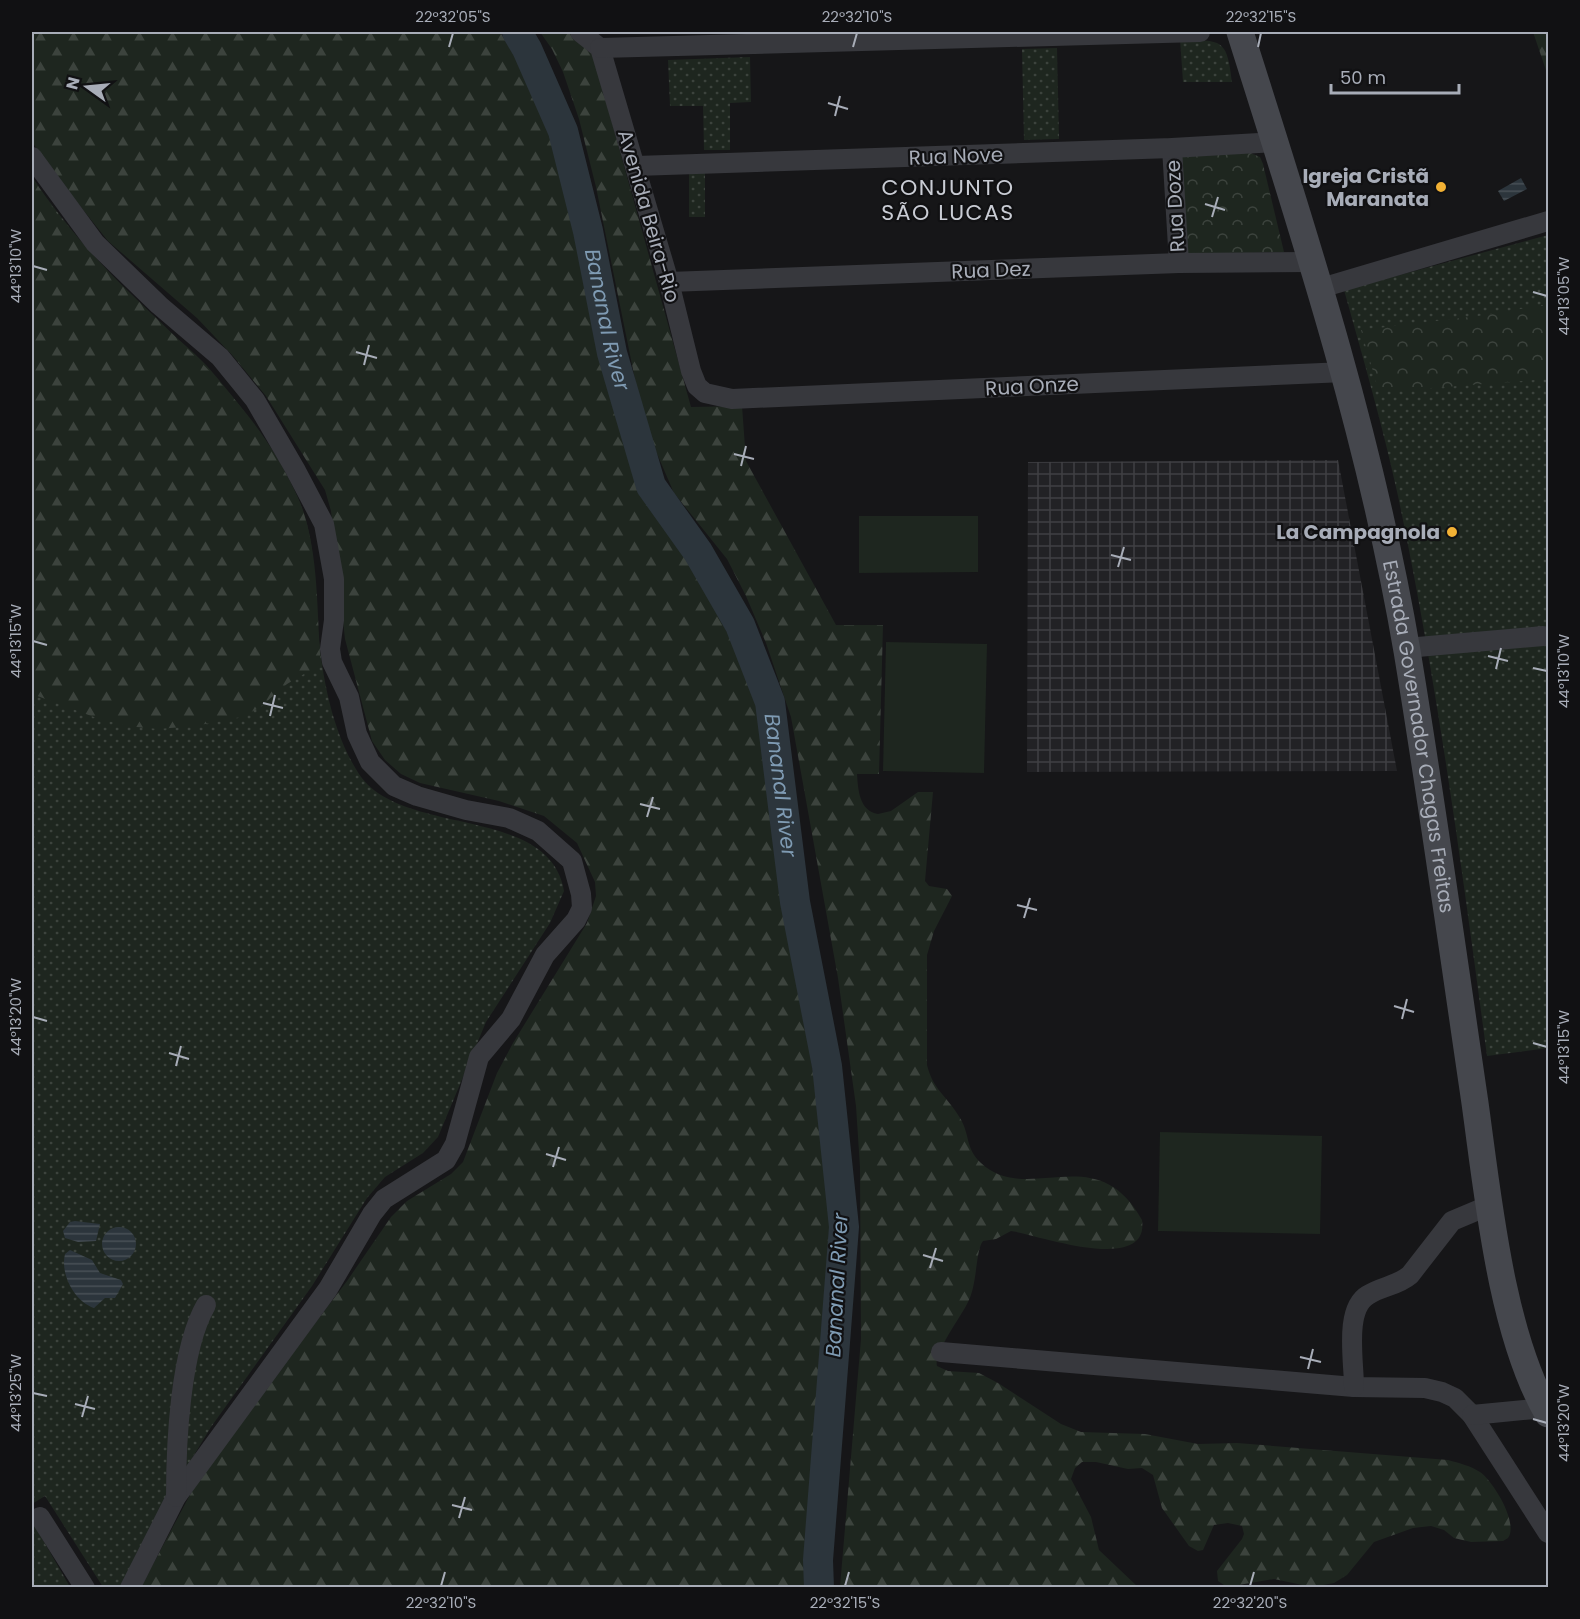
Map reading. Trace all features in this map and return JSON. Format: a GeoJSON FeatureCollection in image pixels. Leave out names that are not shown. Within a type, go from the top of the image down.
{"type":"FeatureCollection","features":[{"type":"Feature","properties":{"kind":"main road","name":"Estrada Governador Chagas Freitas"},"geometry":{"type":"LineString","coordinates":[[1240,32],[1314,262],[1345,372],[1383,532],[1406,648],[1490,1205],[1514,1326],[1547,1411]]}},
{"type":"Feature","properties":{"kind":"street"},"geometry":{"type":"LineString","coordinates":[[580,32],[600,48],[1200,32]]}},
{"type":"Feature","properties":{"kind":"street","name":"Avenida Beira-Rio"},"geometry":{"type":"LineString","coordinates":[[600,48],[669,282],[691,371],[697,386],[705,393],[718,397]]}},
{"type":"Feature","properties":{"kind":"street","name":"Rua Nove"},"geometry":{"type":"LineString","coordinates":[[636,166],[1172,148],[1275,142]]}},
{"type":"Feature","properties":{"kind":"street","name":"Rua Doze"},"geometry":{"type":"LineString","coordinates":[[1172,148],[1179,263]]}},
{"type":"Feature","properties":{"kind":"street"},"geometry":{"type":"LineString","coordinates":[[32,157],[95,243],[159,305],[220,357],[255,400],[295,469],[324,524],[334,579],[334,620],[330,649],[332,662],[349,697],[357,734],[370,762],[394,786],[417,796],[466,810],[509,818],[538,831],[572,861],[581,894],[582,908],[576,920],[545,955],[511,1019],[479,1057],[455,1143],[446,1160],[430,1172],[402,1186],[378,1206],[328,1289],[251,1390],[176,1497],[130,1587]]}},
{"type":"Feature","properties":{"kind":"street"},"geometry":{"type":"LineString","coordinates":[[1321,288],[1548,221]]}},
{"type":"Feature","properties":{"kind":"street","name":"Rua Dez"},"geometry":{"type":"LineString","coordinates":[[669,282],[1179,263],[1314,262]]}},
{"type":"Feature","properties":{"kind":"street","name":"Rua Onze"},"geometry":{"type":"LineString","coordinates":[[718,397],[732,399],[1345,372]]}},
{"type":"Feature","properties":{"kind":"street"},"geometry":{"type":"LineString","coordinates":[[1406,648],[1543,636]]}},
{"type":"Feature","properties":{"kind":"street"},"geometry":{"type":"LineString","coordinates":[[1354,1387],[1352,1319],[1358,1303],[1371,1293],[1402,1282],[1452,1221],[1490,1205]]}},
{"type":"Feature","properties":{"kind":"street"},"geometry":{"type":"LineString","coordinates":[[176,1497],[178,1422],[194,1332],[206,1305]]}},
{"type":"Feature","properties":{"kind":"street"},"geometry":{"type":"LineString","coordinates":[[941,1352],[1354,1387],[1425,1388],[1455,1398],[1472,1415],[1548,1533]]}},
{"type":"Feature","properties":{"kind":"street"},"geometry":{"type":"LineString","coordinates":[[1472,1415],[1547,1411]]}},
{"type":"Feature","properties":{"kind":"street"},"geometry":{"type":"LineString","coordinates":[[40,1517],[85,1587]]}},
{"type":"Feature","properties":{"kind":"shaded area"},"geometry":{"type":"Polygon","coordinates":[[[1521,178],[1527,189],[1504,201],[1498,191],[1521,178]]]}},
{"type":"Feature","properties":{"kind":"shaded area"},"geometry":{"type":"Polygon","coordinates":[[[1338,460],[1397,771],[1027,772],[1028,462],[1338,460]]]}},
{"type":"Feature","properties":{"kind":"shaded area"},"geometry":{"type":"Polygon","coordinates":[[[70,1222],[100,1224],[96,1241],[78,1242],[65,1238],[63,1231],[70,1222]]]}},
{"type":"Feature","properties":{"kind":"shaded area"},"geometry":{"type":"Polygon","coordinates":[[[119,1227],[131,1232],[136,1244],[131,1256],[119,1261],[107,1256],[102,1244],[107,1232],[119,1227]]]}},
{"type":"Feature","properties":{"kind":"shaded area"},"geometry":{"type":"Polygon","coordinates":[[[70,1250],[92,1260],[100,1273],[121,1280],[123,1284],[115,1298],[105,1298],[94,1308],[80,1299],[70,1286],[65,1270],[65,1254],[70,1250]]]}},
{"type":"Feature","properties":{"kind":"green space"},"geometry":{"type":"Polygon","coordinates":[[[32,32],[500,32],[534,87],[557,144],[598,341],[635,480],[689,562],[727,632],[754,689],[770,753],[778,853],[813,1072],[830,1217],[804,1587],[141,1587],[200,1476],[347,1281],[391,1217],[407,1201],[451,1174],[463,1162],[497,1073],[587,923],[596,896],[595,882],[577,843],[544,816],[499,801],[420,783],[401,774],[385,760],[372,741],[345,639],[331,511],[325,490],[266,396],[233,356],[197,318],[108,241],[41,157],[32,141],[32,32]]]}},
{"type":"Feature","properties":{"kind":"green space"},"geometry":{"type":"Polygon","coordinates":[[[540,32],[572,32],[588,47],[594,58],[691,407],[742,406],[746,461],[836,625],[883,625],[879,774],[857,774],[858,786],[863,804],[867,809],[878,814],[891,811],[918,792],[933,792],[925,881],[929,886],[947,889],[952,896],[934,931],[927,955],[927,1065],[933,1081],[960,1118],[972,1152],[981,1163],[1000,1175],[1020,1179],[1083,1177],[1104,1182],[1124,1196],[1142,1220],[1140,1237],[1128,1246],[1110,1249],[1065,1244],[1011,1231],[996,1239],[983,1241],[980,1246],[971,1296],[939,1353],[937,1366],[948,1371],[979,1373],[1061,1424],[1081,1432],[1145,1434],[1198,1444],[1237,1443],[1448,1460],[1473,1468],[1491,1484],[1507,1513],[1510,1523],[1508,1538],[1503,1541],[1471,1542],[1454,1538],[1444,1530],[1431,1526],[1413,1528],[1374,1542],[1347,1575],[1334,1583],[1312,1587],[1274,1579],[1227,1587],[1218,1581],[1217,1571],[1242,1539],[1244,1534],[1242,1526],[1228,1523],[1214,1525],[1203,1550],[1198,1551],[1189,1546],[1162,1508],[1153,1475],[1142,1468],[1128,1469],[1096,1462],[1082,1462],[1075,1468],[1071,1479],[1091,1517],[1099,1550],[1138,1587],[840,1587],[861,1339],[860,1167],[856,1106],[838,978],[791,717],[766,643],[746,596],[727,559],[674,493],[655,449],[639,399],[596,187],[579,119],[563,72],[552,49],[540,32]]]}},
{"type":"Feature","properties":{"kind":"green space"},"geometry":{"type":"Polygon","coordinates":[[[1533,32],[1548,32],[1548,76],[1533,32]]]}},
{"type":"Feature","properties":{"kind":"green space"},"geometry":{"type":"Polygon","coordinates":[[[1180,39],[1205,40],[1220,45],[1228,57],[1232,82],[1183,82],[1180,39]]]}},
{"type":"Feature","properties":{"kind":"green space"},"geometry":{"type":"Polygon","coordinates":[[[1057,48],[1059,139],[1024,140],[1022,49],[1057,48]]]}},
{"type":"Feature","properties":{"kind":"green space"},"geometry":{"type":"Polygon","coordinates":[[[750,57],[751,102],[730,103],[730,150],[704,150],[703,106],[670,106],[668,60],[750,57]]]}},
{"type":"Feature","properties":{"kind":"green space"},"geometry":{"type":"Polygon","coordinates":[[[1248,152],[1260,157],[1263,164],[1284,252],[1183,255],[1177,156],[1248,152]]]}},
{"type":"Feature","properties":{"kind":"green space"},"geometry":{"type":"Polygon","coordinates":[[[689,173],[705,173],[705,217],[689,217],[689,173]]]}},
{"type":"Feature","properties":{"kind":"green space"},"geometry":{"type":"Polygon","coordinates":[[[32,177],[74,233],[105,268],[220,381],[256,428],[288,479],[303,510],[310,540],[319,638],[329,699],[341,738],[359,774],[379,794],[407,807],[504,833],[532,845],[553,864],[564,891],[550,923],[486,1022],[438,1137],[423,1153],[385,1177],[367,1198],[312,1286],[211,1427],[182,1475],[123,1587],[103,1587],[45,1496],[32,1504],[32,177]]]}},
{"type":"Feature","properties":{"kind":"green space"},"geometry":{"type":"Polygon","coordinates":[[[32,177],[80,243],[201,362],[229,393],[256,426],[279,461],[298,498],[314,559],[321,664],[287,684],[259,708],[241,717],[195,726],[158,729],[127,726],[94,717],[32,694],[32,177]]]}},
{"type":"Feature","properties":{"kind":"green space"},"geometry":{"type":"Polygon","coordinates":[[[1548,235],[1548,1048],[1487,1056],[1448,775],[1425,635],[1386,444],[1344,290],[1548,235]]]}},
{"type":"Feature","properties":{"kind":"green space"},"geometry":{"type":"Polygon","coordinates":[[[1548,304],[1548,379],[1379,392],[1361,330],[1486,315],[1548,304]]]}},
{"type":"Feature","properties":{"kind":"green space"},"geometry":{"type":"Polygon","coordinates":[[[859,516],[978,516],[978,572],[859,573],[859,516]]]}},
{"type":"Feature","properties":{"kind":"green space"},"geometry":{"type":"Polygon","coordinates":[[[886,642],[987,644],[984,773],[883,771],[886,642]]]}},
{"type":"Feature","properties":{"kind":"green space"},"geometry":{"type":"Polygon","coordinates":[[[1160,1132],[1322,1136],[1320,1234],[1158,1231],[1160,1132]]]}},
{"type":"Feature","properties":{"kind":"green space"},"geometry":{"type":"Polygon","coordinates":[[[32,1521],[70,1587],[32,1587],[32,1521]]]}},
{"type":"Feature","properties":{"kind":"waterway","name":"Bananal River"},"geometry":{"type":"LineString","coordinates":[[517,32],[527,49],[563,131],[588,231],[612,353],[651,486],[698,552],[740,625],[770,702],[795,902],[827,1066],[844,1227],[818,1560],[819,1588]]}},
{"type":"Feature","properties":{"kind":"place","name":"Igreja Cristã Maranata"},"geometry":{"type":"Point","coordinates":[1441,187]}},
{"type":"Feature","properties":{"kind":"place","name":"La Campagnola"},"geometry":{"type":"Point","coordinates":[1452,532]}},
{"type":"Feature","properties":{"kind":"district","name":"CONJUNTO SÃO LUCAS"},"geometry":{"type":"Point","coordinates":[948,200]}}]}
